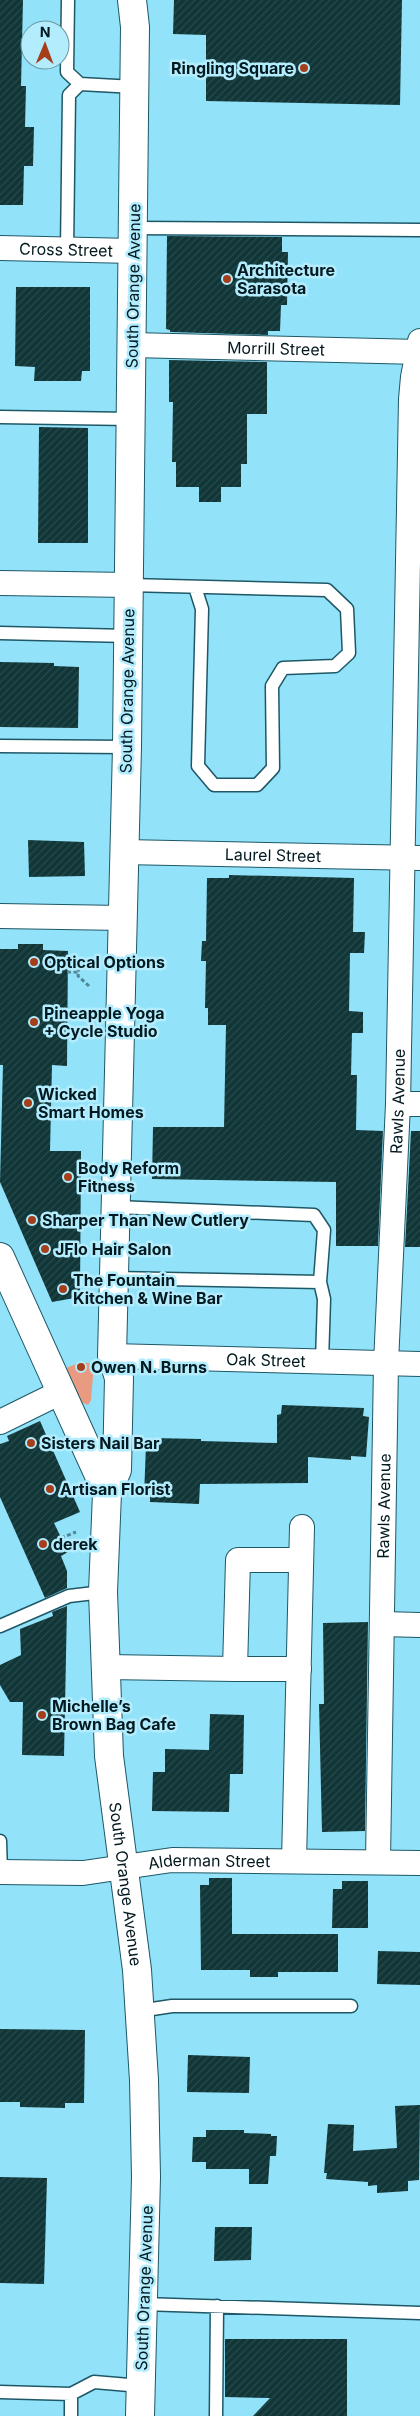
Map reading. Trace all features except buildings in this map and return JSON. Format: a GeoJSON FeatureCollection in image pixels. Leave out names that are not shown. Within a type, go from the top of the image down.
{"type":"FeatureCollection","features":[{"type":"Feature","properties":{"kind":"street","name":"South Orange Avenue"},"geometry":{"type":"LineString","coordinates":[[132,0],[135,27],[135,87],[127,747],[112,1356],[118,1378],[116,1470],[103,1485],[103,1592],[109,1756],[137,1970],[139,2011],[146,2177],[140,2416]]}},
{"type":"Feature","properties":{"kind":"street","name":"South Orange Avenue"},"geometry":{"type":"LineString","coordinates":[[135,27],[145,0]]}},
{"type":"Feature","properties":{"kind":"street","name":"Cross Street"},"geometry":{"type":"LineString","coordinates":[[0,248],[67,250],[133,239]]}},
{"type":"Feature","properties":{"kind":"street","name":"Morrill Street"},"geometry":{"type":"LineString","coordinates":[[132,345],[420,348]]}},
{"type":"Feature","properties":{"kind":"street","name":"Rawls Avenue"},"geometry":{"type":"LineString","coordinates":[[378,1862],[386,1363],[409,1104],[414,600],[411,398],[413,377],[420,348]]}},
{"type":"Feature","properties":{"kind":"street"},"geometry":{"type":"LineString","coordinates":[[0,583],[129,585]]}},
{"type":"Feature","properties":{"kind":"street","name":"Laurel Street"},"geometry":{"type":"LineString","coordinates":[[124,852],[412,858]]}},
{"type":"Feature","properties":{"kind":"street"},"geometry":{"type":"LineString","coordinates":[[0,916],[123,918]]}},
{"type":"Feature","properties":{"kind":"street"},"geometry":{"type":"LineString","coordinates":[[0,1257],[103,1485]]}},
{"type":"Feature","properties":{"kind":"street","name":"Oak Street"},"geometry":{"type":"LineString","coordinates":[[112,1356],[420,1364]]}},
{"type":"Feature","properties":{"kind":"street"},"geometry":{"type":"LineString","coordinates":[[0,1422],[61,1392]]}},
{"type":"Feature","properties":{"kind":"street"},"geometry":{"type":"LineString","coordinates":[[294,1861],[302,1527]]}},
{"type":"Feature","properties":{"kind":"street"},"geometry":{"type":"LineString","coordinates":[[235,1669],[238,1560],[301,1560]]}},
{"type":"Feature","properties":{"kind":"street"},"geometry":{"type":"LineString","coordinates":[[382,1624],[420,1625]]}},
{"type":"Feature","properties":{"kind":"street"},"geometry":{"type":"LineString","coordinates":[[106,1666],[298,1670]]}},
{"type":"Feature","properties":{"kind":"street","name":"Alderman Street"},"geometry":{"type":"LineString","coordinates":[[1,1872],[83,1873],[172,1860],[420,1863]]}},
{"type":"Feature","properties":{"kind":"lane"},"geometry":{"type":"LineString","coordinates":[[68,0],[67,72],[80,84],[135,87]]}},
{"type":"Feature","properties":{"kind":"lane"},"geometry":{"type":"LineString","coordinates":[[67,250],[69,95],[80,84]]}},
{"type":"Feature","properties":{"kind":"lane"},"geometry":{"type":"LineString","coordinates":[[133,239],[420,230]]}},
{"type":"Feature","properties":{"kind":"lane"},"geometry":{"type":"LineString","coordinates":[[0,417],[131,419]]}},
{"type":"Feature","properties":{"kind":"lane"},"geometry":{"type":"LineString","coordinates":[[129,585],[327,590],[347,609],[349,653],[335,666],[283,668],[272,686],[273,768],[257,785],[214,785],[198,766],[202,609],[195,587]]}},
{"type":"Feature","properties":{"kind":"lane"},"geometry":{"type":"LineString","coordinates":[[0,633],[128,636]]}},
{"type":"Feature","properties":{"kind":"lane"},"geometry":{"type":"LineString","coordinates":[[0,746],[127,747]]}},
{"type":"Feature","properties":{"kind":"lane"},"geometry":{"type":"LineString","coordinates":[[116,1207],[314,1215],[324,1230],[320,1282],[324,1299],[322,1361]]}},
{"type":"Feature","properties":{"kind":"lane"},"geometry":{"type":"LineString","coordinates":[[114,1278],[320,1282]]}},
{"type":"Feature","properties":{"kind":"lane"},"geometry":{"type":"LineString","coordinates":[[0,1626],[70,1596],[103,1592]]}},
{"type":"Feature","properties":{"kind":"lane"},"geometry":{"type":"LineString","coordinates":[[0,1841],[1,1872]]}},
{"type":"Feature","properties":{"kind":"lane"},"geometry":{"type":"LineString","coordinates":[[139,2011],[172,2006],[351,2006]]}},
{"type":"Feature","properties":{"kind":"lane"},"geometry":{"type":"LineString","coordinates":[[143,2304],[420,2313]]}},
{"type":"Feature","properties":{"kind":"lane"},"geometry":{"type":"LineString","coordinates":[[216,2416],[217,2306]]}},
{"type":"Feature","properties":{"kind":"lane"},"geometry":{"type":"LineString","coordinates":[[0,2392],[71,2394],[94,2382],[141,2386]]}},
{"type":"Feature","properties":{"kind":"lane"},"geometry":{"type":"LineString","coordinates":[[71,2394],[71,2416]]}},
{"type":"Feature","properties":{"kind":"path"},"geometry":{"type":"LineString","coordinates":[[89,986],[78,976],[78,969],[90,960]]}},
{"type":"Feature","properties":{"kind":"path"},"geometry":{"type":"LineString","coordinates":[[67,972],[78,972]]}},
{"type":"Feature","properties":{"kind":"path"},"geometry":{"type":"LineString","coordinates":[[68,1037],[89,1037]]}},
{"type":"Feature","properties":{"kind":"path"},"geometry":{"type":"LineString","coordinates":[[61,1538],[76,1532]]}},
{"type":"Feature","properties":{"kind":"shaded area"},"geometry":{"type":"Polygon","coordinates":[[[81,1362],[94,1364],[91,1400],[88,1405],[81,1402],[66,1368],[81,1362]]]}},
{"type":"Feature","properties":{"kind":"place","name":"Ringling Square"},"geometry":{"type":"Point","coordinates":[304,68]}},
{"type":"Feature","properties":{"kind":"place","name":"Architecture Sarasota"},"geometry":{"type":"Point","coordinates":[227,279]}},
{"type":"Feature","properties":{"kind":"place","name":"Optical Options"},"geometry":{"type":"Point","coordinates":[34,962]}},
{"type":"Feature","properties":{"kind":"place","name":"Pineapple Yoga + Cycle Studio"},"geometry":{"type":"Point","coordinates":[34,1022]}},
{"type":"Feature","properties":{"kind":"place","name":"Wicked Smart Homes"},"geometry":{"type":"Point","coordinates":[28,1103]}},
{"type":"Feature","properties":{"kind":"place","name":"Body Reform Fitness"},"geometry":{"type":"Point","coordinates":[68,1177]}},
{"type":"Feature","properties":{"kind":"place","name":"Sharper Than New Cutlery"},"geometry":{"type":"Point","coordinates":[32,1220]}},
{"type":"Feature","properties":{"kind":"place","name":"JFlo Hair Salon"},"geometry":{"type":"Point","coordinates":[45,1249]}},
{"type":"Feature","properties":{"kind":"place","name":"The Fountain Kitchen & Wine Bar"},"geometry":{"type":"Point","coordinates":[63,1289]}},
{"type":"Feature","properties":{"kind":"place","name":"Owen N. Burns"},"geometry":{"type":"Point","coordinates":[81,1367]}},
{"type":"Feature","properties":{"kind":"place","name":"Sisters Nail Bar"},"geometry":{"type":"Point","coordinates":[31,1443]}},
{"type":"Feature","properties":{"kind":"place","name":"Artisan Florist"},"geometry":{"type":"Point","coordinates":[50,1489]}},
{"type":"Feature","properties":{"kind":"place","name":"derek"},"geometry":{"type":"Point","coordinates":[43,1544]}},
{"type":"Feature","properties":{"kind":"place","name":"Michelle’s Brown Bag Cafe"},"geometry":{"type":"Point","coordinates":[42,1715]}}]}
